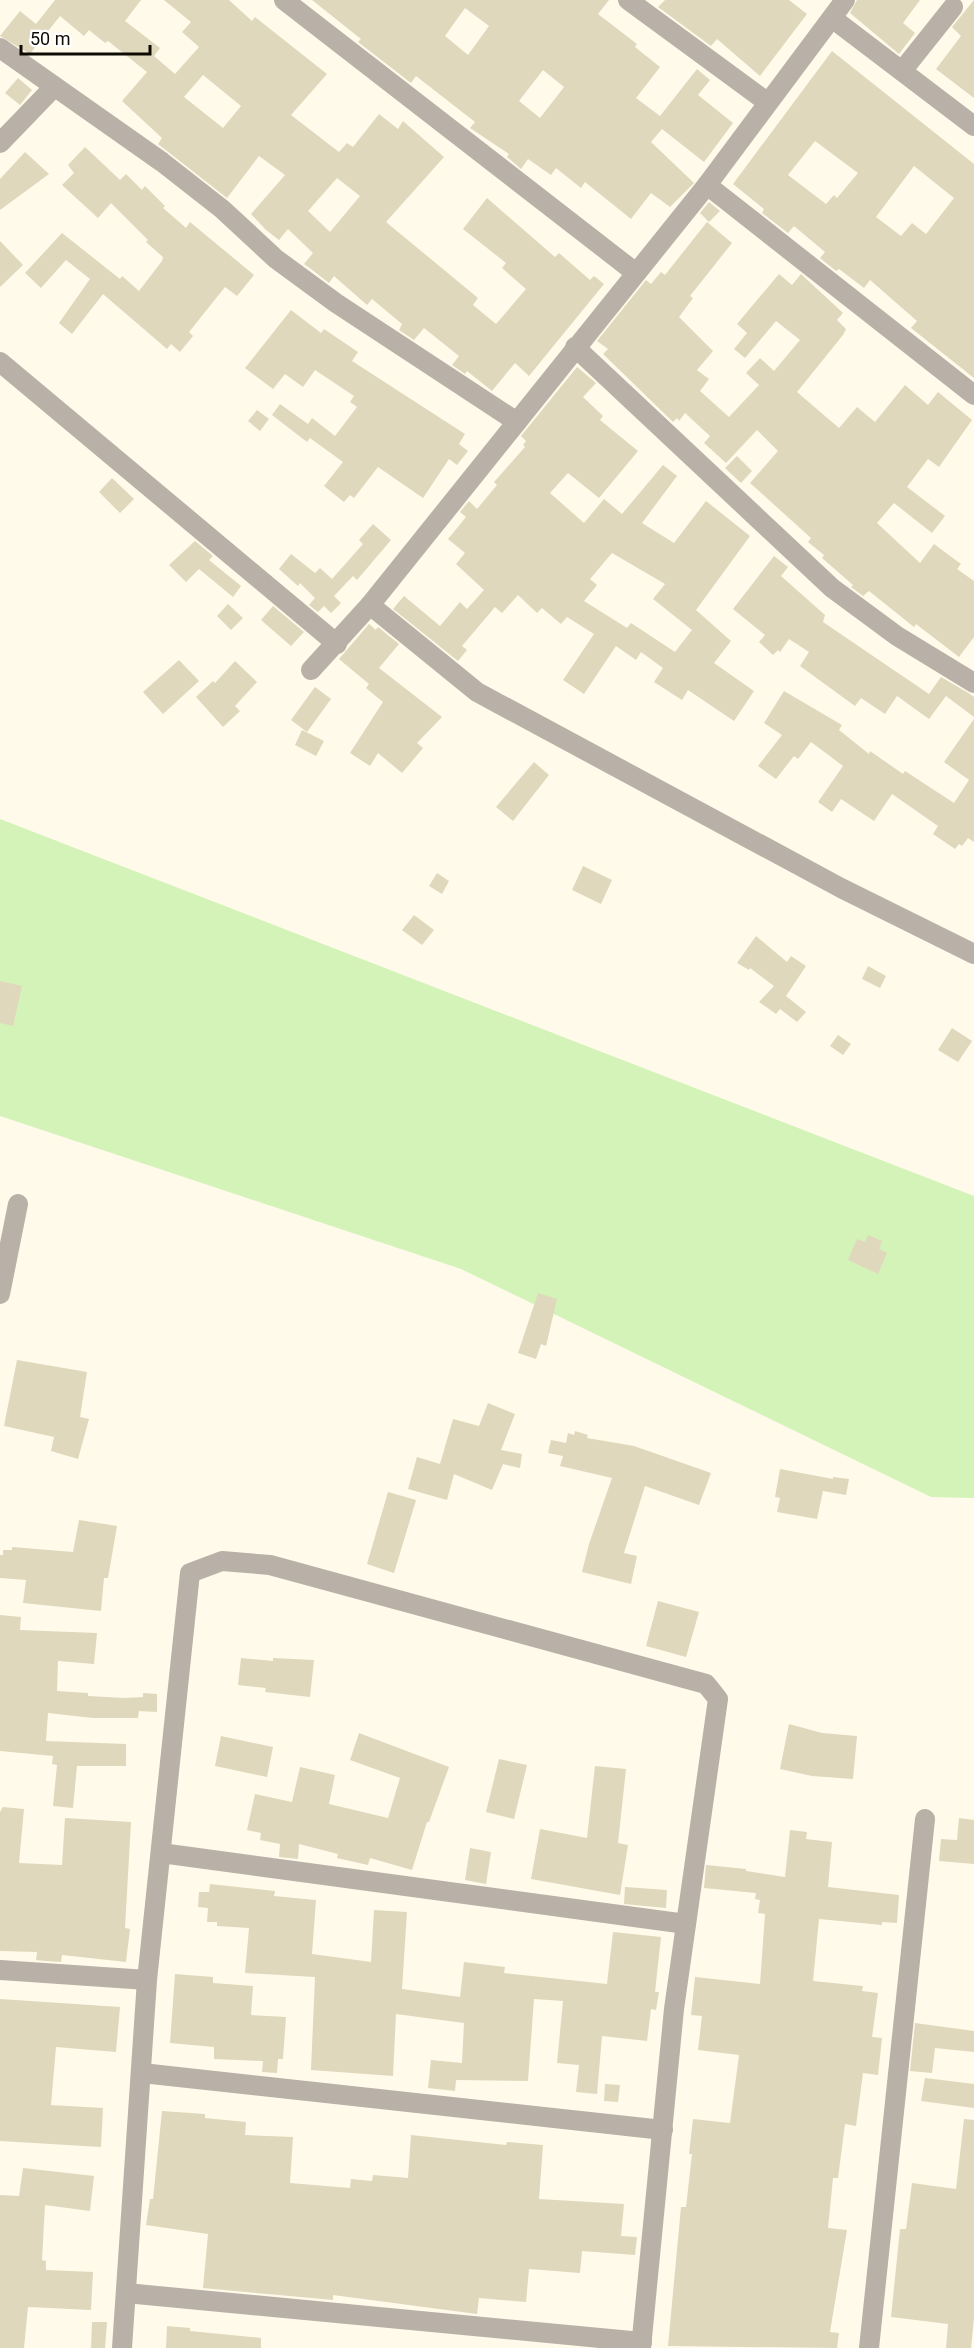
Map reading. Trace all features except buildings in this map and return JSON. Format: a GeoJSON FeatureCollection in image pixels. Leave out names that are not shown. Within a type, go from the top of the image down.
{"type":"FeatureCollection","features":[{"type":"Feature","properties":{"kind":"street"},"geometry":{"type":"LineString","coordinates":[[284,0],[636,273]]}},
{"type":"Feature","properties":{"kind":"street"},"geometry":{"type":"LineString","coordinates":[[628,0],[767,102]]}},
{"type":"Feature","properties":{"kind":"street"},"geometry":{"type":"LineString","coordinates":[[311,670],[370,605],[707,185],[845,0]]}},
{"type":"Feature","properties":{"kind":"street"},"geometry":{"type":"LineString","coordinates":[[902,70],[953,7]]}},
{"type":"Feature","properties":{"kind":"street"},"geometry":{"type":"LineString","coordinates":[[832,18],[974,126]]}},
{"type":"Feature","properties":{"kind":"street"},"geometry":{"type":"LineString","coordinates":[[0,48],[162,162],[222,209],[276,259],[336,303],[517,422]]}},
{"type":"Feature","properties":{"kind":"street"},"geometry":{"type":"LineString","coordinates":[[0,143],[54,87]]}},
{"type":"Feature","properties":{"kind":"street"},"geometry":{"type":"LineString","coordinates":[[707,185],[974,395]]}},
{"type":"Feature","properties":{"kind":"street"},"geometry":{"type":"LineString","coordinates":[[575,347],[832,588],[897,636],[974,683]]}},
{"type":"Feature","properties":{"kind":"street"},"geometry":{"type":"LineString","coordinates":[[0,362],[337,644]]}},
{"type":"Feature","properties":{"kind":"street"},"geometry":{"type":"LineString","coordinates":[[370,605],[477,692],[841,888],[974,954]]}},
{"type":"Feature","properties":{"kind":"street"},"geometry":{"type":"LineString","coordinates":[[0,1294],[18,1204]]}},
{"type":"Feature","properties":{"kind":"street"},"geometry":{"type":"LineString","coordinates":[[122,2348],[147,1980],[190,1573],[222,1561],[270,1565],[706,1684],[718,1699],[674,2009],[642,2345],[126,2293]]}},
{"type":"Feature","properties":{"kind":"street"},"geometry":{"type":"LineString","coordinates":[[869,2348],[925,1819]]}},
{"type":"Feature","properties":{"kind":"street"},"geometry":{"type":"LineString","coordinates":[[161,1853],[686,1923]]}},
{"type":"Feature","properties":{"kind":"street"},"geometry":{"type":"LineString","coordinates":[[0,1970],[147,1980]]}},
{"type":"Feature","properties":{"kind":"street"},"geometry":{"type":"LineString","coordinates":[[142,2073],[663,2130]]}},
{"type":"Feature","properties":{"kind":"green space"},"geometry":{"type":"Polygon","coordinates":[[[0,819],[974,1196],[974,1498],[931,1497],[461,1269],[0,1116],[0,819]]]}}]}
